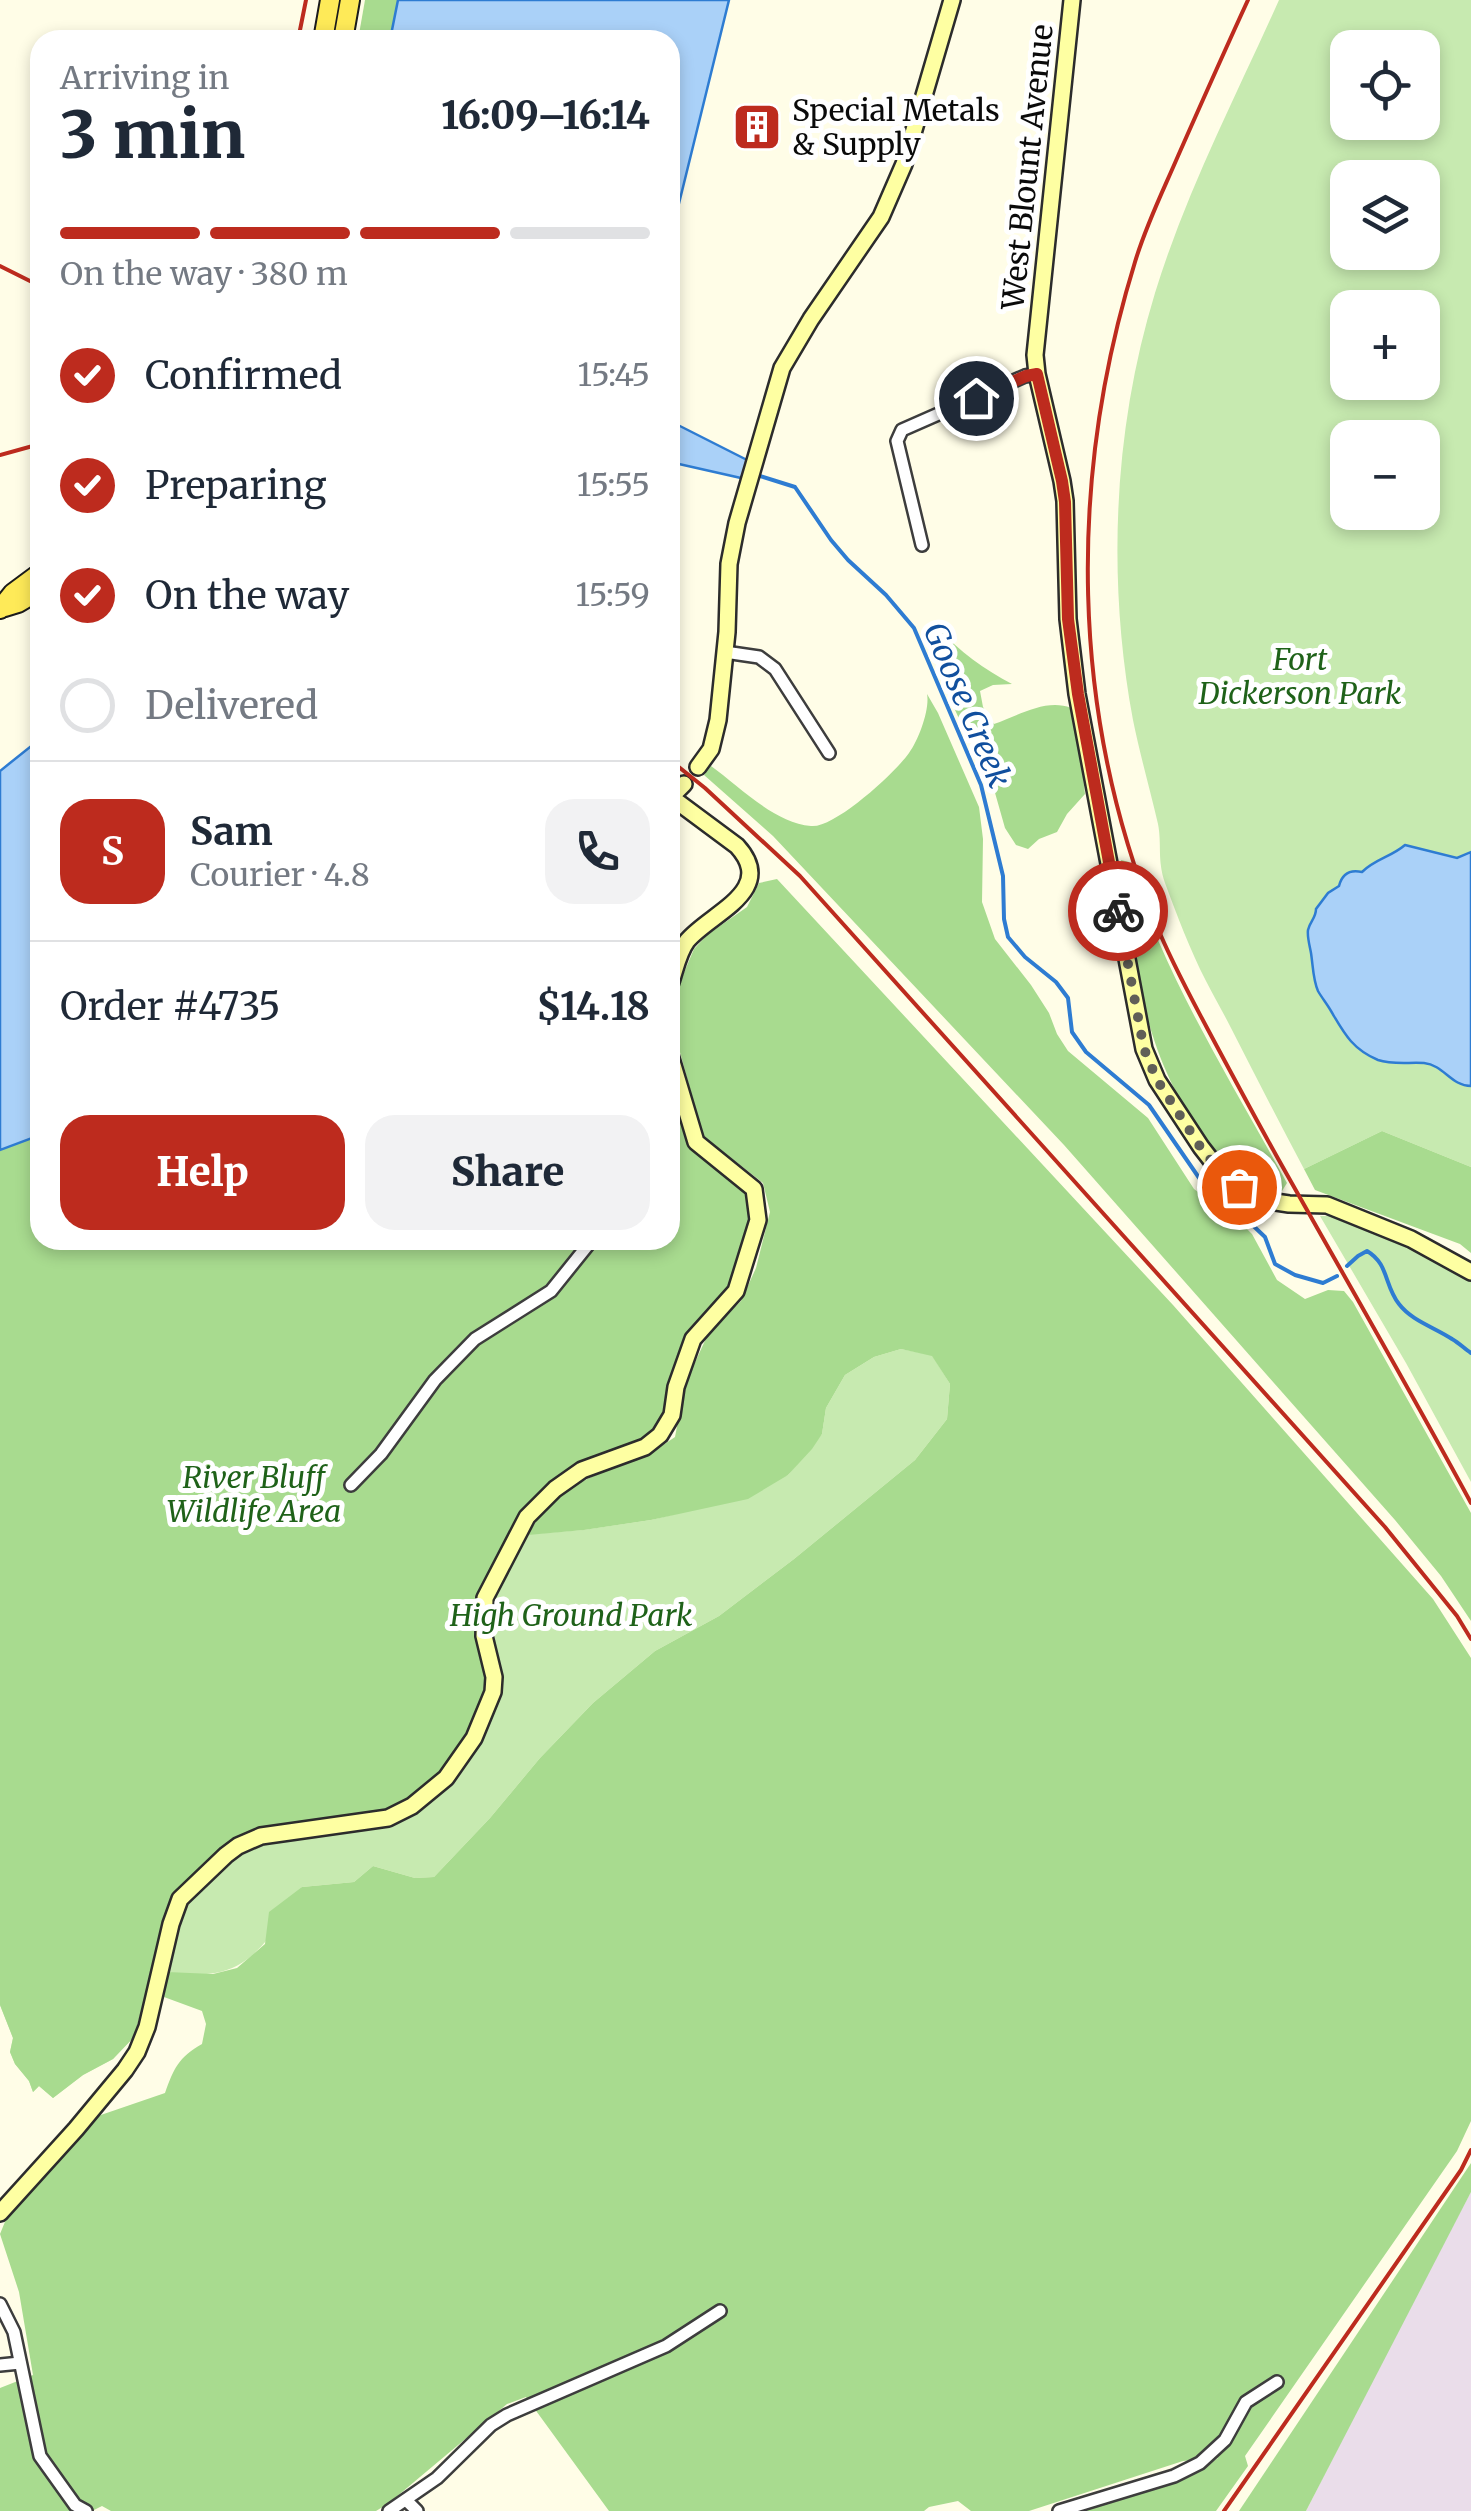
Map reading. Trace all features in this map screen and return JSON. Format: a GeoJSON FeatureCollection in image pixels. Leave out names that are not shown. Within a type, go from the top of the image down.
{"type":"FeatureCollection","features":[{"type":"Feature","properties":{"kind":"main road"},"geometry":{"type":"LineString","coordinates":[[324,30],[330,0]]}},
{"type":"Feature","properties":{"kind":"main road"},"geometry":{"type":"LineString","coordinates":[[345,30],[350,0]]}},
{"type":"Feature","properties":{"kind":"main road"},"geometry":{"type":"LineString","coordinates":[[30,580],[0,609],[30,596]]}},
{"type":"Feature","properties":{"kind":"street"},"geometry":{"type":"LineString","coordinates":[[698,766],[716,734],[734,536],[782,368],[881,217],[904,164],[952,0]]}},
{"type":"Feature","properties":{"kind":"street","name":"West Blount Avenue"},"geometry":{"type":"LineString","coordinates":[[1072,0],[1036,336],[1037,374],[1064,491],[1068,619],[1078,694],[1144,1049],[1157,1080],[1192,1134],[1222,1174],[1255,1199],[1327,1204],[1411,1239],[1471,1272]]}},
{"type":"Feature","properties":{"kind":"street"},"geometry":{"type":"LineString","coordinates":[[922,545],[898,441],[902,430],[1037,374]]}},
{"type":"Feature","properties":{"kind":"street"},"geometry":{"type":"LineString","coordinates":[[725,652],[759,657],[775,669],[829,752]]}},
{"type":"Feature","properties":{"kind":"street"},"geometry":{"type":"LineString","coordinates":[[680,788],[684,784]]}},
{"type":"Feature","properties":{"kind":"street"},"geometry":{"type":"LineString","coordinates":[[680,805],[737,846],[750,872],[740,896],[680,943]]}},
{"type":"Feature","properties":{"kind":"street"},"geometry":{"type":"LineString","coordinates":[[680,959],[687,941]]}},
{"type":"Feature","properties":{"kind":"street"},"geometry":{"type":"LineString","coordinates":[[0,2213],[85,2119],[137,2052],[147,2027],[174,1913],[186,1891],[242,1844],[262,1836],[388,1818],[412,1806],[446,1778],[474,1738],[493,1692],[494,1677],[484,1636],[485,1598],[527,1517],[554,1489],[582,1470],[644,1447],[660,1435],[672,1415],[676,1388],[693,1339],[736,1291],[758,1220],[754,1189],[696,1142],[680,1088]]}},
{"type":"Feature","properties":{"kind":"street"},"geometry":{"type":"LineString","coordinates":[[352,1484],[381,1454],[435,1380],[475,1339],[551,1291],[584,1250]]}},
{"type":"Feature","properties":{"kind":"street"},"geometry":{"type":"LineString","coordinates":[[0,2304],[14,2332],[40,2456],[75,2505],[86,2511]]}},
{"type":"Feature","properties":{"kind":"street"},"geometry":{"type":"LineString","coordinates":[[391,2510],[437,2478],[491,2425],[507,2415],[666,2346],[720,2311]]}},
{"type":"Feature","properties":{"kind":"street"},"geometry":{"type":"LineString","coordinates":[[0,2365],[20,2363]]}},
{"type":"Feature","properties":{"kind":"street"},"geometry":{"type":"LineString","coordinates":[[1059,2511],[1174,2476],[1200,2463],[1225,2440],[1246,2402],[1277,2382]]}},
{"type":"Feature","properties":{"kind":"street"},"geometry":{"type":"LineString","coordinates":[[406,2500],[417,2511]]}},
{"type":"Feature","properties":{"kind":"shaded area"},"geometry":{"type":"Polygon","coordinates":[[[1471,2192],[1471,2511],[1306,2511],[1412,2302],[1471,2192]]]}},
{"type":"Feature","properties":{"kind":"green space"},"geometry":{"type":"Polygon","coordinates":[[[365,0],[398,0],[392,30],[360,30],[365,0]]]}},
{"type":"Feature","properties":{"kind":"green space","name":"Fort Dickerson Park"},"geometry":{"type":"Polygon","coordinates":[[[1279,0],[1471,0],[1471,1167],[1382,1131],[1304,1169],[1200,969],[1163,874],[1158,824],[1133,720],[1125,667],[1117,559],[1118,505],[1130,398],[1141,345],[1167,255],[1279,0]]]}},
{"type":"Feature","properties":{"kind":"green space"},"geometry":{"type":"Polygon","coordinates":[[[938,628],[973,659],[1012,684],[993,685],[980,691],[983,707],[994,724],[1042,707],[1071,708],[1085,794],[1057,832],[1039,839],[1028,849],[1016,845],[1005,828],[982,747],[961,723],[945,688],[935,649],[938,628]]]}},
{"type":"Feature","properties":{"kind":"green space"},"geometry":{"type":"Polygon","coordinates":[[[927,694],[979,807],[982,902],[995,939],[1031,985],[1068,1051],[1148,1118],[1194,1189],[1252,1234],[1277,1280],[1305,1299],[1328,1290],[1344,1291],[1353,1302],[1471,1513],[1471,1621],[1441,1576],[1395,1520],[1064,1145],[773,836],[704,775],[711,766],[784,818],[821,825],[864,798],[902,762],[920,732],[927,694]]]}},
{"type":"Feature","properties":{"kind":"green space"},"geometry":{"type":"Polygon","coordinates":[[[1121,860],[1129,862],[1179,986],[1287,1183],[1282,1191],[1249,1179],[1224,1159],[1186,1109],[1168,1076],[1137,971],[1121,860]]]}},
{"type":"Feature","properties":{"kind":"green space"},"geometry":{"type":"Polygon","coordinates":[[[777,879],[1173,1305],[1433,1599],[1471,1658],[1471,2121],[1457,2151],[1245,2456],[1248,2466],[1216,2511],[1075,2511],[1197,2472],[1218,2458],[1183,2461],[1029,2511],[971,2511],[958,2501],[924,2511],[609,2511],[526,2397],[507,2404],[376,2511],[111,2511],[102,2506],[92,2511],[0,2511],[0,2388],[33,2375],[19,2292],[0,2234],[9,2212],[95,2117],[165,2093],[178,2064],[202,2044],[206,2024],[202,2011],[164,1997],[167,1972],[213,1974],[237,1968],[265,1944],[269,1912],[302,1887],[354,1882],[373,1866],[415,1878],[434,1877],[593,1703],[655,1651],[719,1616],[794,1559],[915,1460],[947,1419],[950,1384],[932,1356],[901,1349],[874,1357],[845,1375],[826,1408],[822,1434],[812,1449],[788,1475],[748,1499],[651,1520],[528,1535],[542,1513],[576,1485],[675,1437],[685,1384],[709,1332],[741,1301],[756,1268],[770,1212],[763,1183],[703,1136],[680,1052],[680,982],[694,949],[747,907],[759,883],[777,879]]]}},
{"type":"Feature","properties":{"kind":"green space","name":"River Bluff Wildlife Area"},"geometry":{"type":"Polygon","coordinates":[[[680,1088],[696,1142],[754,1189],[758,1209],[736,1291],[710,1317],[660,1435],[582,1470],[527,1517],[485,1599],[494,1677],[474,1738],[412,1806],[261,1836],[186,1891],[134,2037],[113,2059],[53,2098],[39,2086],[33,2092],[15,2064],[10,2052],[13,2038],[0,2005],[0,1150],[30,1139],[30,1250],[680,1250],[680,1088]]]}},
{"type":"Feature","properties":{"kind":"green space"},"geometry":{"type":"Polygon","coordinates":[[[1382,1131],[1471,1167],[1471,1253],[1460,1244],[1315,1190],[1304,1169],[1382,1131]]]}},
{"type":"Feature","properties":{"kind":"green space","name":"River Bluff Wildlife Area"},"geometry":{"type":"Polygon","coordinates":[[[30,1139],[30,1250],[680,1250],[680,1202],[696,1142],[730,1171],[582,1470],[519,1535],[651,1520],[692,1510],[788,1475],[822,1434],[826,1408],[845,1375],[874,1357],[901,1349],[932,1355],[950,1384],[947,1419],[915,1460],[794,1559],[719,1616],[655,1651],[593,1703],[434,1877],[415,1878],[373,1866],[354,1882],[302,1887],[267,1940],[244,1961],[208,1974],[160,1972],[141,2011],[134,2037],[113,2059],[53,2098],[39,2086],[33,2092],[15,2064],[10,2052],[13,2038],[0,2005],[0,1150],[30,1139]]]}},
{"type":"Feature","properties":{"kind":"green space"},"geometry":{"type":"Polygon","coordinates":[[[1320,1216],[1333,1216],[1416,1251],[1471,1282],[1471,1482],[1406,1363],[1320,1216]]]}},
{"type":"Feature","properties":{"kind":"green space"},"geometry":{"type":"Polygon","coordinates":[[[1471,2163],[1471,2192],[1306,2511],[1239,2511],[1471,2163]]]}},
{"type":"Feature","properties":{"kind":"water"},"geometry":{"type":"Polygon","coordinates":[[[398,0],[729,0],[680,199],[680,30],[392,30],[398,0]]]}},
{"type":"Feature","properties":{"kind":"water"},"geometry":{"type":"Polygon","coordinates":[[[680,426],[749,461],[741,478],[680,464],[680,426]]]}},
{"type":"Feature","properties":{"kind":"water"},"geometry":{"type":"Polygon","coordinates":[[[30,747],[30,1139],[0,1150],[0,771],[30,747]]]}},
{"type":"Feature","properties":{"kind":"water"},"geometry":{"type":"Polygon","coordinates":[[[1405,845],[1457,858],[1471,852],[1471,1086],[1458,1083],[1431,1065],[1384,1062],[1362,1051],[1345,1033],[1315,982],[1308,933],[1316,909],[1347,873],[1362,872],[1405,845]]]}},
{"type":"Feature","properties":{"kind":"waterway","name":"Goose Creek"},"geometry":{"type":"LineString","coordinates":[[760,476],[795,487],[831,540],[914,628],[981,785],[1003,876],[1008,937],[1068,998],[1072,1032],[1086,1052],[1149,1105],[1206,1188],[1265,1237],[1275,1264],[1323,1283],[1337,1276]]}},
{"type":"Feature","properties":{"kind":"waterway"},"geometry":{"type":"LineString","coordinates":[[1347,1266],[1367,1251],[1383,1268],[1394,1297],[1404,1310],[1471,1353]]}},
{"type":"Feature","properties":{"kind":"railway"},"geometry":{"type":"LineString","coordinates":[[300,30],[306,0]]}},
{"type":"Feature","properties":{"kind":"railway"},"geometry":{"type":"LineString","coordinates":[[1248,0],[1144,235],[1113,344],[1098,427],[1090,511],[1088,595],[1094,679],[1107,762],[1128,844],[1167,950],[1258,1123],[1471,1503]]}},
{"type":"Feature","properties":{"kind":"railway"},"geometry":{"type":"LineString","coordinates":[[0,266],[30,281]]}},
{"type":"Feature","properties":{"kind":"railway"},"geometry":{"type":"LineString","coordinates":[[0,455],[30,447]]}},
{"type":"Feature","properties":{"kind":"railway"},"geometry":{"type":"LineString","coordinates":[[680,768],[800,876],[1385,1527],[1471,1639]]}},
{"type":"Feature","properties":{"kind":"railway"},"geometry":{"type":"LineString","coordinates":[[1224,2511],[1461,2170],[1471,2150]]}},
{"type":"Feature","properties":{"kind":"way so far"},"geometry":{"type":"LineString","coordinates":[[1118,911],[1144,1049],[1157,1080],[1201,1148],[1222,1174],[1239,1187]]}},
{"type":"Feature","properties":{"kind":"place","name":"Special Metals & Supply"},"geometry":{"type":"Point","coordinates":[757,127]}},
{"type":"Feature","properties":{"kind":"route"},"geometry":{"type":"LineString","coordinates":[[976,398],[1037,374],[1062,481],[1068,619],[1118,911]]}},
{"type":"Feature","properties":{"kind":"park label","name":"High Ground Park"},"geometry":{"type":"Point","coordinates":[571,1615]}}]}
